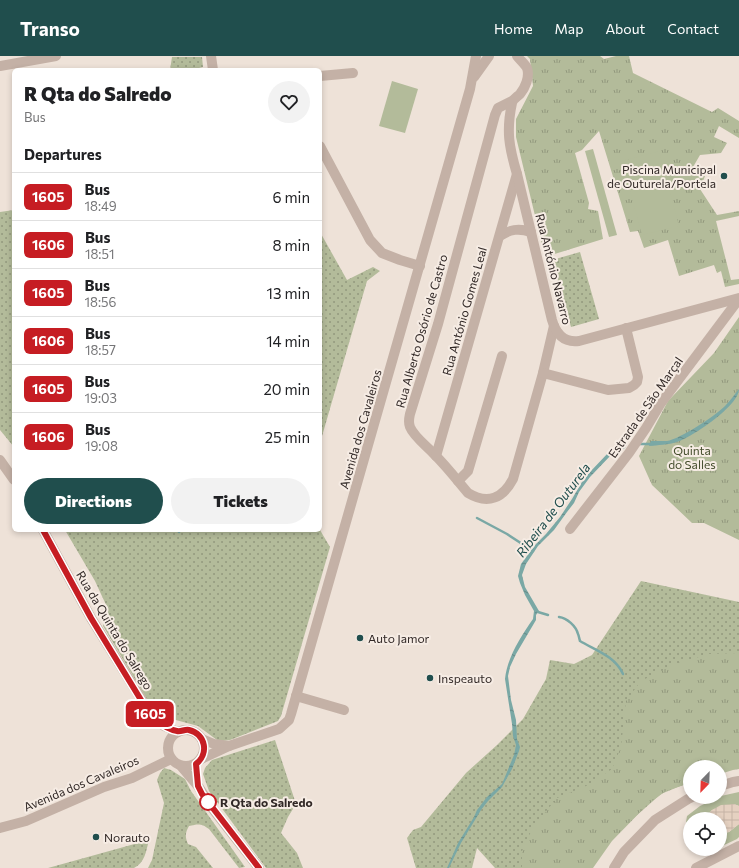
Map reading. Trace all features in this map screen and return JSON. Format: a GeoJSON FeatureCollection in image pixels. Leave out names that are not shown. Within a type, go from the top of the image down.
{"type":"FeatureCollection","features":[{"type":"Feature","properties":{"kind":"street"},"geometry":{"type":"LineString","coordinates":[[0,66],[56,56]]}},
{"type":"Feature","properties":{"kind":"street"},"geometry":{"type":"LineString","coordinates":[[212,56],[213,68]]}},
{"type":"Feature","properties":{"kind":"street","name":"Avenida dos Cavaleiros"},"geometry":{"type":"LineString","coordinates":[[198,761],[229,746],[279,729],[289,720],[470,89],[476,56]]}},
{"type":"Feature","properties":{"kind":"street","name":"Avenida dos Cavaleiros"},"geometry":{"type":"LineString","coordinates":[[472,81],[489,56]]}},
{"type":"Feature","properties":{"kind":"street"},"geometry":{"type":"LineString","coordinates":[[512,101],[521,93],[526,84],[527,78],[526,67],[517,56]]}},
{"type":"Feature","properties":{"kind":"street"},"geometry":{"type":"LineString","coordinates":[[322,76],[353,73]]}},
{"type":"Feature","properties":{"kind":"street","name":"Rua António Navarro"},"geometry":{"type":"LineString","coordinates":[[512,101],[509,121],[509,143],[511,154],[554,326],[562,338],[574,342],[739,298]]}},
{"type":"Feature","properties":{"kind":"street","name":"Rua Alberto Osório de Castro"},"geometry":{"type":"LineString","coordinates":[[512,101],[498,108],[495,115],[438,324],[410,414],[409,425],[411,429],[468,493],[474,496],[479,498],[494,498],[500,495],[513,479],[543,373],[554,326]]}},
{"type":"Feature","properties":{"kind":"street"},"geometry":{"type":"LineString","coordinates":[[323,160],[370,240],[382,253],[420,266]]}},
{"type":"Feature","properties":{"kind":"street","name":"Rua António Gomes Leal"},"geometry":{"type":"LineString","coordinates":[[436,456],[517,174]]}},
{"type":"Feature","properties":{"kind":"street"},"geometry":{"type":"LineString","coordinates":[[500,236],[509,230],[515,229],[531,232]]}},
{"type":"Feature","properties":{"kind":"street","name":"Estrada de São Marçal"},"geometry":{"type":"LineString","coordinates":[[570,529],[629,453],[661,403],[739,298]]}},
{"type":"Feature","properties":{"kind":"street"},"geometry":{"type":"LineString","coordinates":[[543,373],[608,390],[629,388],[634,385],[638,377],[626,328]]}},
{"type":"Feature","properties":{"kind":"street"},"geometry":{"type":"LineString","coordinates":[[458,481],[468,471],[502,356]]}},
{"type":"Feature","properties":{"kind":"street"},"geometry":{"type":"LineString","coordinates":[[0,460],[12,477]]}},
{"type":"Feature","properties":{"kind":"street","name":"Rua da Quinta do Salrego"},"geometry":{"type":"LineString","coordinates":[[44,532],[91,618],[152,718],[164,726],[178,732]]}},
{"type":"Feature","properties":{"kind":"street"},"geometry":{"type":"LineString","coordinates":[[296,696],[344,710]]}},
{"type":"Feature","properties":{"kind":"street"},"geometry":{"type":"LineString","coordinates":[[202,739],[204,749],[203,754],[198,761],[191,766],[177,765],[170,759],[167,747],[169,740],[172,735],[183,730],[188,730],[198,735],[202,739],[214,744],[229,746]]}},
{"type":"Feature","properties":{"kind":"street","name":"Avenida dos Cavaleiros"},"geometry":{"type":"LineString","coordinates":[[0,828],[26,821],[104,787],[132,778],[170,759]]}},
{"type":"Feature","properties":{"kind":"street"},"geometry":{"type":"LineString","coordinates":[[198,761],[198,786]]}},
{"type":"Feature","properties":{"kind":"street"},"geometry":{"type":"LineString","coordinates":[[182,766],[198,786],[212,808],[259,868]]}},
{"type":"Feature","properties":{"kind":"street"},"geometry":{"type":"LineString","coordinates":[[727,784],[739,781]]}},
{"type":"Feature","properties":{"kind":"street"},"geometry":{"type":"LineString","coordinates":[[614,868],[624,852],[655,820],[683,802]]}},
{"type":"Feature","properties":{"kind":"street"},"geometry":{"type":"LineString","coordinates":[[696,868],[739,846]]}},
{"type":"Feature","properties":{"kind":"green space"},"geometry":{"type":"Polygon","coordinates":[[[527,56],[600,56],[604,59],[616,56],[629,56],[633,73],[712,112],[718,108],[739,121],[739,138],[719,126],[714,137],[727,143],[721,153],[700,155],[693,167],[705,176],[700,189],[717,215],[739,211],[739,216],[716,221],[731,280],[739,279],[739,284],[725,287],[721,271],[717,273],[714,265],[679,276],[668,240],[644,248],[638,231],[630,232],[599,131],[582,150],[575,153],[589,203],[588,209],[598,211],[603,239],[545,257],[516,137],[516,119],[533,86],[530,59],[527,56]]]}},
{"type":"Feature","properties":{"kind":"green space"},"geometry":{"type":"Polygon","coordinates":[[[172,57],[202,57],[203,67],[170,68],[172,57]]]}},
{"type":"Feature","properties":{"kind":"green space"},"geometry":{"type":"Polygon","coordinates":[[[392,81],[418,89],[405,133],[379,126],[392,81]]]}},
{"type":"Feature","properties":{"kind":"green space"},"geometry":{"type":"Polygon","coordinates":[[[593,149],[617,235],[609,237],[585,151],[593,149]]]}},
{"type":"Feature","properties":{"kind":"green space"},"geometry":{"type":"Polygon","coordinates":[[[659,151],[679,226],[642,235],[622,161],[659,151]]]}},
{"type":"Feature","properties":{"kind":"green space"},"geometry":{"type":"Polygon","coordinates":[[[12,210],[12,445],[0,430],[0,212],[12,210]]]}},
{"type":"Feature","properties":{"kind":"green space"},"geometry":{"type":"Polygon","coordinates":[[[322,236],[347,280],[373,267],[380,271],[367,281],[322,436],[322,236]]]}},
{"type":"Feature","properties":{"kind":"green space"},"geometry":{"type":"Polygon","coordinates":[[[580,252],[599,319],[571,327],[552,260],[580,252]]]}},
{"type":"Feature","properties":{"kind":"green space","name":"Quinta do Salles"},"geometry":{"type":"Polygon","coordinates":[[[739,317],[739,540],[704,523],[692,523],[652,485],[639,456],[668,401],[714,353],[739,317]]]}},
{"type":"Feature","properties":{"kind":"green space"},"geometry":{"type":"Polygon","coordinates":[[[66,532],[321,532],[330,547],[281,716],[278,721],[230,740],[217,740],[198,726],[161,716],[151,706],[103,626],[107,607],[95,581],[66,532]]]}},
{"type":"Feature","properties":{"kind":"green space"},"geometry":{"type":"Polygon","coordinates":[[[641,581],[739,602],[739,709],[696,760],[683,760],[683,785],[661,794],[602,846],[588,868],[495,868],[477,848],[472,868],[416,868],[407,838],[413,830],[421,827],[466,773],[523,719],[546,679],[550,660],[574,664],[592,655],[641,581]]]}},
{"type":"Feature","properties":{"kind":"green space"},"geometry":{"type":"Polygon","coordinates":[[[739,653],[739,769],[727,772],[727,760],[683,760],[683,785],[666,791],[649,803],[612,841],[593,868],[522,868],[522,851],[533,827],[557,798],[586,786],[612,769],[621,747],[626,701],[641,681],[675,664],[709,654],[739,653]]]}},
{"type":"Feature","properties":{"kind":"green space"},"geometry":{"type":"Polygon","coordinates":[[[275,740],[296,804],[281,833],[297,853],[303,868],[266,868],[209,791],[203,774],[205,768],[212,760],[275,740]]]}},
{"type":"Feature","properties":{"kind":"green space"},"geometry":{"type":"Polygon","coordinates":[[[164,768],[171,770],[185,779],[191,791],[245,867],[239,868],[209,829],[197,824],[189,826],[186,833],[187,842],[188,844],[196,847],[213,868],[148,868],[152,860],[164,803],[157,780],[164,768]]]}},
{"type":"Feature","properties":{"kind":"green space"},"geometry":{"type":"Polygon","coordinates":[[[739,792],[739,806],[734,804],[712,810],[710,812],[692,812],[704,804],[727,804],[727,795],[739,792]]]}},
{"type":"Feature","properties":{"kind":"green space"},"geometry":{"type":"Polygon","coordinates":[[[739,824],[739,837],[727,844],[727,832],[739,824]]]}},
{"type":"Feature","properties":{"kind":"green space"},"geometry":{"type":"Polygon","coordinates":[[[149,840],[143,860],[134,868],[48,868],[149,840]]]}},
{"type":"Feature","properties":{"kind":"shaded area"},"geometry":{"type":"Polygon","coordinates":[[[734,804],[739,806],[739,824],[729,832],[727,832],[727,812],[710,812],[721,805],[734,804]]]}},
{"type":"Feature","properties":{"kind":"water"},"geometry":{"type":"Polygon","coordinates":[[[739,389],[737,396],[731,404],[703,428],[674,443],[649,446],[651,441],[667,441],[680,436],[697,426],[725,406],[739,389]]]}},
{"type":"Feature","properties":{"kind":"water"},"geometry":{"type":"Polygon","coordinates":[[[627,444],[625,448],[612,454],[590,477],[579,492],[574,503],[554,530],[538,546],[526,564],[522,575],[525,587],[539,611],[536,615],[536,620],[516,654],[508,676],[511,700],[516,720],[517,739],[520,747],[519,751],[512,769],[502,787],[481,810],[461,843],[449,868],[447,868],[458,843],[477,810],[487,797],[502,784],[514,755],[516,745],[513,736],[505,679],[506,671],[519,640],[533,619],[534,611],[525,595],[518,576],[521,564],[536,544],[560,517],[590,472],[608,453],[627,444]]]}},
{"type":"Feature","properties":{"kind":"waterway","name":"Ribeira de Outurela"},"geometry":{"type":"LineString","coordinates":[[640,444],[653,444]]}},
{"type":"Feature","properties":{"kind":"waterway"},"geometry":{"type":"LineString","coordinates":[[477,518],[507,534],[533,551]]}},
{"type":"Feature","properties":{"kind":"waterway"},"geometry":{"type":"LineString","coordinates":[[538,612],[548,615]]}},
{"type":"Feature","properties":{"kind":"waterway"},"geometry":{"type":"LineString","coordinates":[[559,617],[565,619],[573,625],[577,631],[580,641],[610,658],[623,674]]}},
{"type":"Feature","properties":{"kind":"bus line","name":"1605"},"geometry":{"type":"LineString","coordinates":[[44,532],[91,618],[152,718],[164,726],[178,732],[183,730],[194,732],[202,739],[204,744],[203,754],[199,762],[196,764],[198,786],[212,808],[259,868]]}},
{"type":"Feature","properties":{"kind":"place","name":"Piscina Municipal de Outurela/Portela"},"geometry":{"type":"Point","coordinates":[724,176]}},
{"type":"Feature","properties":{"kind":"place","name":"Auto Jamor"},"geometry":{"type":"Point","coordinates":[360,638]}},
{"type":"Feature","properties":{"kind":"place","name":"Inspeauto"},"geometry":{"type":"Point","coordinates":[430,678]}},
{"type":"Feature","properties":{"kind":"place","name":"R Qta do Salredo"},"geometry":{"type":"Point","coordinates":[208,802]}},
{"type":"Feature","properties":{"kind":"place","name":"Norauto"},"geometry":{"type":"Point","coordinates":[96,837]}}]}
